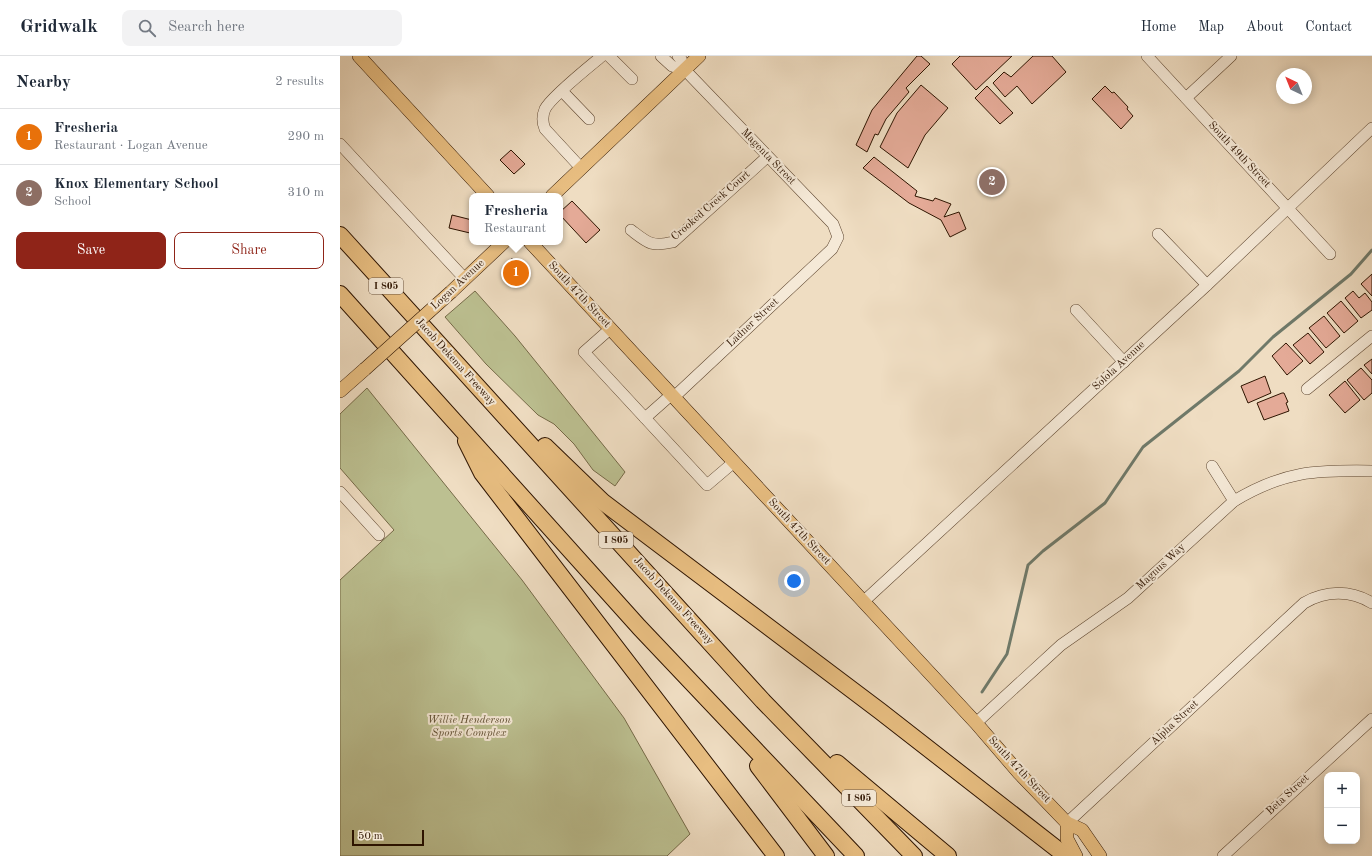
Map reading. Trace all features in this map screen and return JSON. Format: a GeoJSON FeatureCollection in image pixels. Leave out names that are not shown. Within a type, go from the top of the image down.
{"type":"FeatureCollection","features":[{"type":"Feature","properties":{"kind":"highway","name":"Jacob Dekema Freeway"},"geometry":{"type":"LineString","coordinates":[[340,235],[763,701],[914,856]]}},
{"type":"Feature","properties":{"kind":"highway"},"geometry":{"type":"LineString","coordinates":[[340,294],[639,627],[763,772],[826,856]]}},
{"type":"Feature","properties":{"kind":"highway"},"geometry":{"type":"LineString","coordinates":[[432,336],[603,502],[880,711],[1066,856]]}},
{"type":"Feature","properties":{"kind":"highway"},"geometry":{"type":"LineString","coordinates":[[457,424],[482,473],[776,856]]}},
{"type":"Feature","properties":{"kind":"highway"},"geometry":{"type":"LineString","coordinates":[[639,627],[856,856]]}},
{"type":"Feature","properties":{"kind":"highway"},"geometry":{"type":"LineString","coordinates":[[763,701],[948,856]]}},
{"type":"Feature","properties":{"kind":"main road"},"geometry":{"type":"LineString","coordinates":[[359,56],[485,193]]}},
{"type":"Feature","properties":{"kind":"main road"},"geometry":{"type":"LineString","coordinates":[[555,193],[699,56]]}},
{"type":"Feature","properties":{"kind":"main road","name":"Logan Avenue"},"geometry":{"type":"LineString","coordinates":[[340,392],[501,245]]}},
{"type":"Feature","properties":{"kind":"main road","name":"South 47th Street"},"geometry":{"type":"LineString","coordinates":[[533,245],[976,723],[1019,773],[1067,823],[1082,830],[1100,856]]}},
{"type":"Feature","properties":{"kind":"main road"},"geometry":{"type":"LineString","coordinates":[[1067,823],[1067,839],[1076,856]]}},
{"type":"Feature","properties":{"kind":"street"},"geometry":{"type":"LineString","coordinates":[[581,168],[545,129],[542,123],[546,107],[602,56]]}},
{"type":"Feature","properties":{"kind":"street"},"geometry":{"type":"LineString","coordinates":[[609,56],[632,79]]}},
{"type":"Feature","properties":{"kind":"street"},"geometry":{"type":"LineString","coordinates":[[661,56],[672,66],[685,70]]}},
{"type":"Feature","properties":{"kind":"street"},"geometry":{"type":"LineString","coordinates":[[678,56],[681,59],[685,70]]}},
{"type":"Feature","properties":{"kind":"street","name":"South 49th Street"},"geometry":{"type":"LineString","coordinates":[[1147,56],[1330,254]]}},
{"type":"Feature","properties":{"kind":"street"},"geometry":{"type":"LineString","coordinates":[[1186,98],[1231,56]]}},
{"type":"Feature","properties":{"kind":"street","name":"Magenta Street"},"geometry":{"type":"LineString","coordinates":[[685,70],[833,224],[838,237],[832,249]]}},
{"type":"Feature","properties":{"kind":"street"},"geometry":{"type":"LineString","coordinates":[[562,91],[589,119]]}},
{"type":"Feature","properties":{"kind":"street","name":"Solola Avenue"},"geometry":{"type":"LineString","coordinates":[[863,602],[1207,285],[1372,128]]}},
{"type":"Feature","properties":{"kind":"street"},"geometry":{"type":"LineString","coordinates":[[340,144],[465,279]]}},
{"type":"Feature","properties":{"kind":"street","name":"Crooked Creek Court"},"geometry":{"type":"LineString","coordinates":[[631,230],[650,244],[658,246],[673,242],[767,157]]}},
{"type":"Feature","properties":{"kind":"street"},"geometry":{"type":"LineString","coordinates":[[1158,234],[1207,285]]}},
{"type":"Feature","properties":{"kind":"street","name":"Ladner Street"},"geometry":{"type":"LineString","coordinates":[[645,418],[672,396],[832,249]]}},
{"type":"Feature","properties":{"kind":"street"},"geometry":{"type":"LineString","coordinates":[[1076,310],[1124,362]]}},
{"type":"Feature","properties":{"kind":"street"},"geometry":{"type":"LineString","coordinates":[[610,329],[584,352],[707,485],[734,462]]}},
{"type":"Feature","properties":{"kind":"street"},"geometry":{"type":"LineString","coordinates":[[1307,389],[1372,336]]}},
{"type":"Feature","properties":{"kind":"street"},"geometry":{"type":"LineString","coordinates":[[1212,466],[1234,501]]}},
{"type":"Feature","properties":{"kind":"street","name":"Magnus Way"},"geometry":{"type":"LineString","coordinates":[[976,723],[1061,645],[1128,598],[1234,501],[1286,476],[1322,470],[1372,471]]}},
{"type":"Feature","properties":{"kind":"street"},"geometry":{"type":"LineString","coordinates":[[340,492],[379,535]]}},
{"type":"Feature","properties":{"kind":"street","name":"Alpha Street"},"geometry":{"type":"LineString","coordinates":[[1067,823],[1304,603],[1322,595],[1345,593],[1358,596],[1372,603]]}},
{"type":"Feature","properties":{"kind":"street","name":"Beta Street"},"geometry":{"type":"LineString","coordinates":[[1222,856],[1372,719]]}},
{"type":"Feature","properties":{"kind":"green space"},"geometry":{"type":"Polygon","coordinates":[[[475,291],[515,336],[625,472],[615,486],[593,470],[574,444],[554,424],[538,415],[486,364],[445,317],[475,291]]]}},
{"type":"Feature","properties":{"kind":"green space","name":"Willie Henderson Sports Complex"},"geometry":{"type":"Polygon","coordinates":[[[367,388],[522,580],[624,718],[690,834],[667,856],[340,856],[340,580],[394,530],[340,468],[340,414],[367,388]]]}},
{"type":"Feature","properties":{"kind":"building"},"geometry":{"type":"Polygon","coordinates":[[[917,56],[921,56],[930,64],[906,88],[909,92],[886,119],[878,135],[875,134],[867,152],[856,145],[872,110],[917,56]]]}},
{"type":"Feature","properties":{"kind":"building"},"geometry":{"type":"Polygon","coordinates":[[[960,56],[1012,56],[976,90],[952,64],[960,56]]]}},
{"type":"Feature","properties":{"kind":"building"},"geometry":{"type":"Polygon","coordinates":[[[1033,56],[1052,56],[1066,72],[1032,104],[1017,86],[1005,97],[993,83],[1004,72],[1011,77],[1033,56]]]}},
{"type":"Feature","properties":{"kind":"building"},"geometry":{"type":"Polygon","coordinates":[[[921,85],[948,108],[925,135],[908,168],[880,147],[897,113],[921,85]]]}},
{"type":"Feature","properties":{"kind":"building"},"geometry":{"type":"Polygon","coordinates":[[[987,86],[1013,113],[1000,124],[975,98],[987,86]]]}},
{"type":"Feature","properties":{"kind":"building"},"geometry":{"type":"Polygon","coordinates":[[[1105,86],[1112,93],[1114,92],[1128,107],[1127,109],[1133,116],[1121,129],[1092,99],[1105,86]]]}},
{"type":"Feature","properties":{"kind":"building"},"geometry":{"type":"Polygon","coordinates":[[[511,150],[525,164],[514,174],[500,160],[511,150]]]}},
{"type":"Feature","properties":{"kind":"building"},"geometry":{"type":"Polygon","coordinates":[[[874,157],[917,191],[915,196],[933,201],[935,198],[951,204],[944,217],[959,212],[966,229],[950,237],[941,220],[909,203],[863,168],[874,157]]]}},
{"type":"Feature","properties":{"kind":"building"},"geometry":{"type":"Polygon","coordinates":[[[572,201],[600,230],[586,243],[563,218],[563,209],[572,201]]]}},
{"type":"Feature","properties":{"kind":"building"},"geometry":{"type":"Polygon","coordinates":[[[452,215],[469,219],[469,233],[449,228],[452,215]]]}},
{"type":"Feature","properties":{"kind":"building"},"geometry":{"type":"Polygon","coordinates":[[[512,258],[530,278],[520,287],[502,268],[512,258]]]}},
{"type":"Feature","properties":{"kind":"building"},"geometry":{"type":"Polygon","coordinates":[[[1372,274],[1372,296],[1361,284],[1372,274]]]}},
{"type":"Feature","properties":{"kind":"building"},"geometry":{"type":"Polygon","coordinates":[[[1353,291],[1359,298],[1365,293],[1372,302],[1372,310],[1361,318],[1345,298],[1353,291]]]}},
{"type":"Feature","properties":{"kind":"building"},"geometry":{"type":"Polygon","coordinates":[[[1341,301],[1358,321],[1344,333],[1327,313],[1341,301]]]}},
{"type":"Feature","properties":{"kind":"building"},"geometry":{"type":"Polygon","coordinates":[[[1324,316],[1340,336],[1326,348],[1309,328],[1324,316]]]}},
{"type":"Feature","properties":{"kind":"building"},"geometry":{"type":"Polygon","coordinates":[[[1308,333],[1324,352],[1310,364],[1293,345],[1308,333]]]}},
{"type":"Feature","properties":{"kind":"building"},"geometry":{"type":"Polygon","coordinates":[[[1286,343],[1303,361],[1287,375],[1272,356],[1286,343]]]}},
{"type":"Feature","properties":{"kind":"building"},"geometry":{"type":"Polygon","coordinates":[[[1372,359],[1372,374],[1364,365],[1372,359]]]}},
{"type":"Feature","properties":{"kind":"building"},"geometry":{"type":"Polygon","coordinates":[[[1361,368],[1372,380],[1372,393],[1364,400],[1347,380],[1361,368]]]}},
{"type":"Feature","properties":{"kind":"building"},"geometry":{"type":"Polygon","coordinates":[[[1265,376],[1271,393],[1248,403],[1241,386],[1265,376]]]}},
{"type":"Feature","properties":{"kind":"building"},"geometry":{"type":"Polygon","coordinates":[[[1345,381],[1360,400],[1345,413],[1329,395],[1345,381]]]}},
{"type":"Feature","properties":{"kind":"building"},"geometry":{"type":"Polygon","coordinates":[[[1284,393],[1288,402],[1286,403],[1289,411],[1264,420],[1257,403],[1284,393]]]}},
{"type":"Feature","properties":{"kind":"waterway"},"geometry":{"type":"LineString","coordinates":[[982,692],[1007,654],[1028,565],[1043,551],[1105,503],[1143,447],[1239,371],[1273,337],[1351,274],[1372,250]]}},
{"type":"Feature","properties":{"kind":"place","name":"Knox Elementary School"},"geometry":{"type":"Point","coordinates":[992,182]}},
{"type":"Feature","properties":{"kind":"place","name":"Fresheria"},"geometry":{"type":"Point","coordinates":[516,273]}}]}
